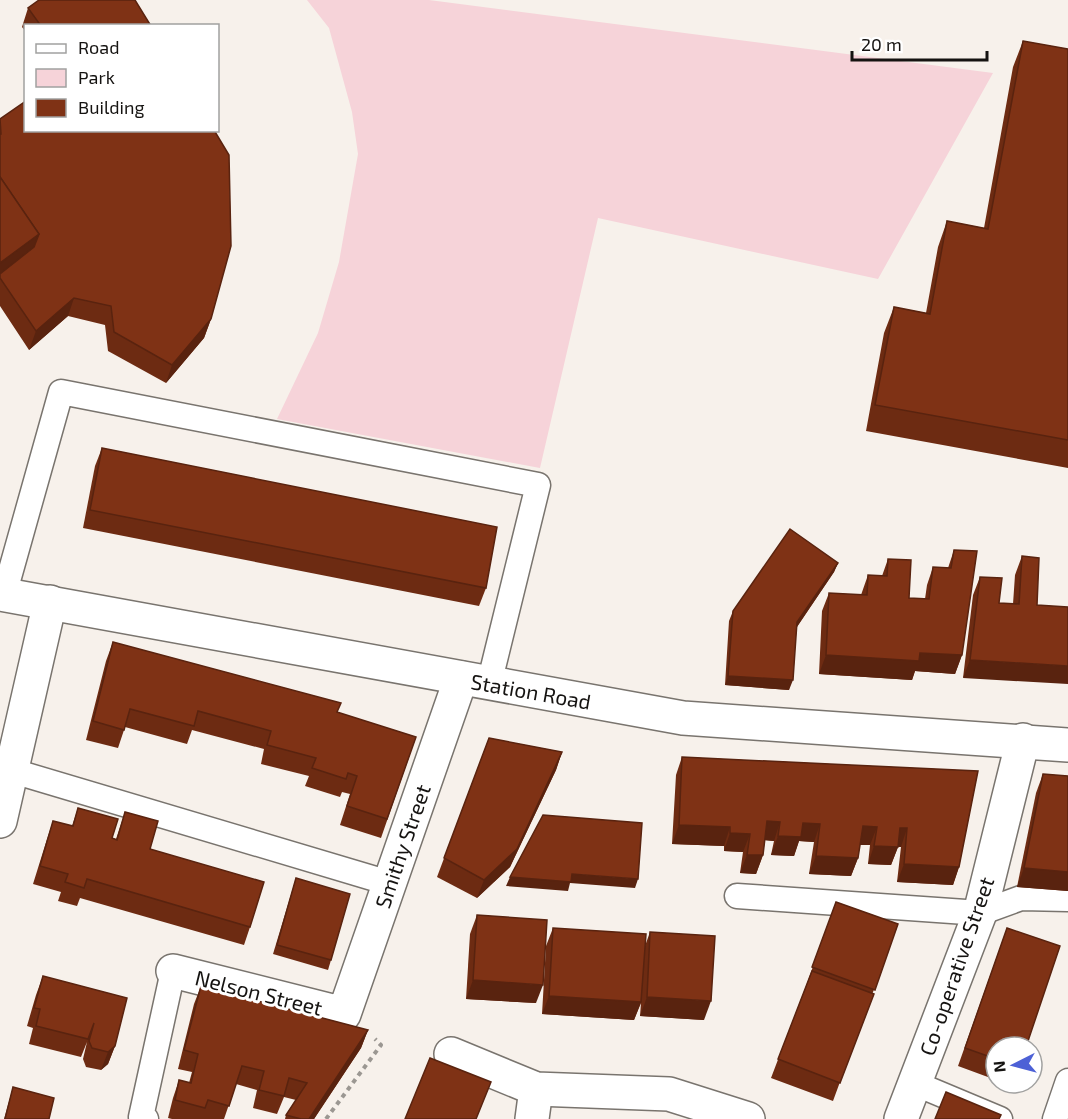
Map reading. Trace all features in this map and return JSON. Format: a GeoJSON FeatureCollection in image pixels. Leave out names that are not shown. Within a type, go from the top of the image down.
{"type":"FeatureCollection","features":[{"type":"Feature","properties":{"kind":"street","name":"Station Road"},"geometry":{"type":"LineString","coordinates":[[2,595],[683,718],[1023,740],[1068,746]]}},
{"type":"Feature","properties":{"kind":"street"},"geometry":{"type":"LineString","coordinates":[[0,821],[50,602]]}},
{"type":"Feature","properties":{"kind":"street","name":"Smithy Street"},"geometry":{"type":"LineString","coordinates":[[344,1014],[389,883],[475,681]]}},
{"type":"Feature","properties":{"kind":"street","name":"Co-operative Street"},"geometry":{"type":"LineString","coordinates":[[901,1119],[980,913],[1023,740]]}},
{"type":"Feature","properties":{"kind":"street","name":"Nelson Street"},"geometry":{"type":"LineString","coordinates":[[173,970],[344,1014]]}},
{"type":"Feature","properties":{"kind":"street"},"geometry":{"type":"LineString","coordinates":[[452,1054],[534,1104],[669,1094],[748,1119]]}},
{"type":"Feature","properties":{"kind":"lane"},"geometry":{"type":"LineString","coordinates":[[2,595],[61,392],[538,485],[475,681]]}},
{"type":"Feature","properties":{"kind":"lane"},"geometry":{"type":"LineString","coordinates":[[13,771],[389,883]]}},
{"type":"Feature","properties":{"kind":"lane"},"geometry":{"type":"LineString","coordinates":[[736,896],[980,913],[1021,898],[1068,899]]}},
{"type":"Feature","properties":{"kind":"lane"},"geometry":{"type":"LineString","coordinates":[[146,1119],[141,1117],[173,970]]}},
{"type":"Feature","properties":{"kind":"lane"},"geometry":{"type":"LineString","coordinates":[[1055,1119],[1068,1081]]}},
{"type":"Feature","properties":{"kind":"lane"},"geometry":{"type":"LineString","coordinates":[[914,1083],[1000,1119]]}},
{"type":"Feature","properties":{"kind":"path"},"geometry":{"type":"LineString","coordinates":[[326,1119],[381,1045],[344,1014]]}},
{"type":"Feature","properties":{"kind":"green space"},"geometry":{"type":"Polygon","coordinates":[[[307,0],[429,0],[993,73],[878,279],[598,218],[540,468],[277,419],[318,333],[339,262],[358,154],[352,112],[329,28],[307,0]]]}},
{"type":"Feature","properties":{"kind":"building"},"geometry":{"type":"Polygon","coordinates":[[[39,0],[135,0],[150,24],[40,24],[28,8],[39,0]]]}},
{"type":"Feature","properties":{"kind":"building"},"geometry":{"type":"Polygon","coordinates":[[[1023,41],[1068,49],[1068,440],[875,405],[894,307],[930,314],[947,221],[988,229],[1023,41]]]}},
{"type":"Feature","properties":{"kind":"building"},"geometry":{"type":"Polygon","coordinates":[[[24,102],[24,132],[215,132],[229,155],[231,246],[211,319],[172,365],[114,332],[111,306],[74,298],[36,331],[0,278],[0,274],[34,247],[39,234],[0,177],[0,119],[24,102]]]}},
{"type":"Feature","properties":{"kind":"building"},"geometry":{"type":"Polygon","coordinates":[[[0,177],[39,234],[0,263],[0,177]]]}},
{"type":"Feature","properties":{"kind":"building"},"geometry":{"type":"Polygon","coordinates":[[[102,448],[497,527],[486,588],[90,510],[102,448]]]}},
{"type":"Feature","properties":{"kind":"building"},"geometry":{"type":"Polygon","coordinates":[[[790,529],[838,563],[797,622],[793,680],[728,676],[733,611],[790,529]]]}},
{"type":"Feature","properties":{"kind":"building"},"geometry":{"type":"Polygon","coordinates":[[[954,550],[977,551],[962,655],[920,653],[919,661],[826,655],[829,593],[867,595],[868,575],[887,576],[888,559],[911,560],[909,598],[929,599],[933,567],[951,568],[954,550]]]}},
{"type":"Feature","properties":{"kind":"building"},"geometry":{"type":"Polygon","coordinates":[[[1022,556],[1039,558],[1037,605],[1068,607],[1068,666],[970,660],[980,577],[1002,578],[999,603],[1019,604],[1022,556]]]}},
{"type":"Feature","properties":{"kind":"building"},"geometry":{"type":"Polygon","coordinates":[[[113,642],[341,703],[337,712],[416,737],[387,819],[347,806],[357,776],[348,773],[346,779],[312,768],[316,758],[267,745],[271,731],[198,711],[194,726],[130,709],[124,730],[93,721],[113,642]]]}},
{"type":"Feature","properties":{"kind":"building"},"geometry":{"type":"Polygon","coordinates":[[[489,738],[562,752],[517,849],[484,880],[444,858],[489,738]]]}},
{"type":"Feature","properties":{"kind":"building"},"geometry":{"type":"Polygon","coordinates":[[[682,757],[978,771],[959,867],[904,864],[907,828],[900,828],[898,847],[874,846],[877,827],[863,826],[858,858],[816,856],[820,824],[803,823],[801,837],[778,836],[780,822],[767,821],[763,855],[747,855],[750,834],[730,833],[730,827],[679,825],[682,757]]]}},
{"type":"Feature","properties":{"kind":"building"},"geometry":{"type":"Polygon","coordinates":[[[1043,774],[1068,776],[1068,872],[1024,868],[1043,774]]]}},
{"type":"Feature","properties":{"kind":"building"},"geometry":{"type":"Polygon","coordinates":[[[78,808],[118,819],[112,838],[117,840],[125,812],[158,821],[150,849],[264,882],[250,927],[87,879],[84,888],[65,882],[68,874],[40,866],[53,821],[73,826],[78,808]]]}},
{"type":"Feature","properties":{"kind":"building"},"geometry":{"type":"Polygon","coordinates":[[[543,815],[642,823],[638,879],[572,874],[571,882],[510,877],[543,815]]]}},
{"type":"Feature","properties":{"kind":"building"},"geometry":{"type":"Polygon","coordinates":[[[296,878],[350,894],[331,960],[277,945],[296,878]]]}},
{"type":"Feature","properties":{"kind":"building"},"geometry":{"type":"Polygon","coordinates":[[[836,902],[898,924],[875,990],[812,967],[836,902]]]}},
{"type":"Feature","properties":{"kind":"building"},"geometry":{"type":"Polygon","coordinates":[[[477,915],[547,920],[543,985],[473,980],[477,915]]]}},
{"type":"Feature","properties":{"kind":"building"},"geometry":{"type":"Polygon","coordinates":[[[553,928],[646,934],[641,1002],[549,996],[553,928]]]}},
{"type":"Feature","properties":{"kind":"building"},"geometry":{"type":"Polygon","coordinates":[[[1007,928],[1060,946],[1030,1035],[984,1035],[984,1055],[965,1048],[1007,928]]]}},
{"type":"Feature","properties":{"kind":"building"},"geometry":{"type":"Polygon","coordinates":[[[650,932],[715,936],[711,1001],[647,997],[650,932]]]}},
{"type":"Feature","properties":{"kind":"building"},"geometry":{"type":"Polygon","coordinates":[[[812,971],[874,994],[840,1083],[778,1059],[812,971]]]}},
{"type":"Feature","properties":{"kind":"building"},"geometry":{"type":"Polygon","coordinates":[[[43,976],[127,998],[115,1046],[108,1052],[92,1048],[89,1041],[94,1023],[88,1039],[36,1026],[40,1009],[34,1008],[43,976]]]}},
{"type":"Feature","properties":{"kind":"building"},"geometry":{"type":"Polygon","coordinates":[[[201,986],[368,1030],[309,1119],[286,1115],[307,1083],[289,1078],[284,1096],[259,1090],[264,1071],[242,1066],[229,1106],[208,1100],[205,1108],[175,1100],[179,1080],[191,1083],[198,1054],[184,1050],[201,986]]]}},
{"type":"Feature","properties":{"kind":"building"},"geometry":{"type":"Polygon","coordinates":[[[430,1058],[491,1082],[476,1119],[405,1119],[430,1058]]]}},
{"type":"Feature","properties":{"kind":"building"},"geometry":{"type":"Polygon","coordinates":[[[13,1087],[54,1098],[49,1119],[5,1119],[13,1087]]]}},
{"type":"Feature","properties":{"kind":"building"},"geometry":{"type":"Polygon","coordinates":[[[946,1092],[1001,1115],[999,1119],[935,1119],[946,1092]]]}}]}
